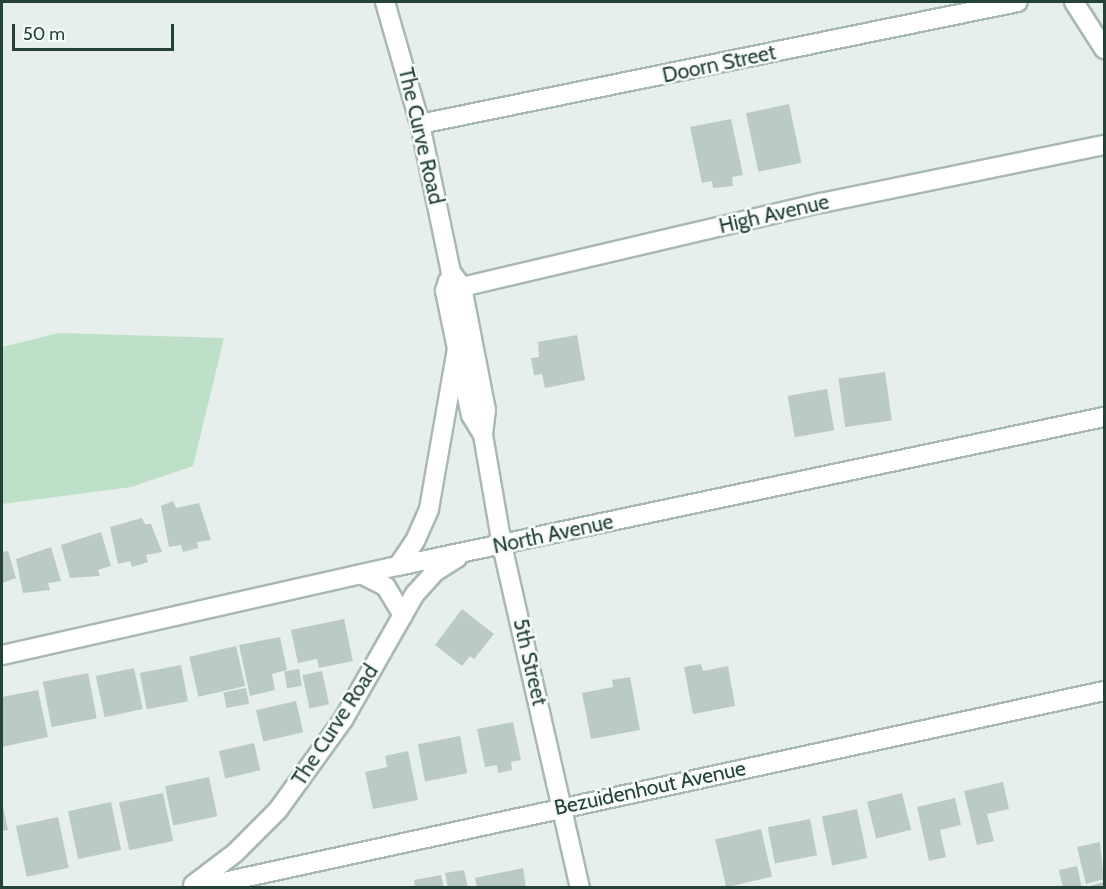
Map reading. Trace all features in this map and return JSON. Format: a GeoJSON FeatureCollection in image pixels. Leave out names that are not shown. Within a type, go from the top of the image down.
{"type":"FeatureCollection","features":[{"type":"Feature","properties":{"kind":"street","name":"The Curve Road"},"geometry":{"type":"LineString","coordinates":[[384,2],[420,124],[451,272]]}},
{"type":"Feature","properties":{"kind":"street","name":"Doorn Street"},"geometry":{"type":"LineString","coordinates":[[420,124],[1018,2]]}},
{"type":"Feature","properties":{"kind":"street"},"geometry":{"type":"LineString","coordinates":[[1074,2],[1104,50]]}},
{"type":"Feature","properties":{"kind":"street","name":"High Avenue"},"geometry":{"type":"LineString","coordinates":[[453,289],[821,203],[1104,145]]}},
{"type":"Feature","properties":{"kind":"street","name":"5th Street"},"geometry":{"type":"LineString","coordinates":[[451,272],[457,348],[471,415],[483,435]]}},
{"type":"Feature","properties":{"kind":"street","name":"5th Street"},"geometry":{"type":"LineString","coordinates":[[453,289],[486,410],[483,435],[502,545],[580,888]]}},
{"type":"Feature","properties":{"kind":"street"},"geometry":{"type":"LineString","coordinates":[[398,566],[415,541],[429,508],[457,348]]}},
{"type":"Feature","properties":{"kind":"street","name":"North Avenue"},"geometry":{"type":"LineString","coordinates":[[2,655],[398,566],[1104,417]]}},
{"type":"Feature","properties":{"kind":"street","name":"The Curve Road"},"geometry":{"type":"LineString","coordinates":[[190,888],[235,853],[278,810],[343,720],[403,615],[425,582],[466,552]]}},
{"type":"Feature","properties":{"kind":"street"},"geometry":{"type":"LineString","coordinates":[[361,574],[386,587],[403,615]]}},
{"type":"Feature","properties":{"kind":"street","name":"Bezuidenhout Avenue"},"geometry":{"type":"LineString","coordinates":[[196,888],[563,806],[1104,691]]}},
{"type":"Feature","properties":{"kind":"green space"},"geometry":{"type":"Polygon","coordinates":[[[58,333],[224,338],[193,466],[131,487],[2,504],[2,347],[58,333]]]}},
{"type":"Feature","properties":{"kind":"building"},"geometry":{"type":"Polygon","coordinates":[[[789,104],[801,163],[758,172],[746,113],[789,104]]]}},
{"type":"Feature","properties":{"kind":"building"},"geometry":{"type":"Polygon","coordinates":[[[731,119],[743,175],[732,177],[733,186],[713,188],[712,181],[702,183],[690,127],[731,119]]]}},
{"type":"Feature","properties":{"kind":"building"},"geometry":{"type":"Polygon","coordinates":[[[577,335],[585,380],[545,388],[542,374],[534,375],[531,358],[539,357],[538,342],[577,335]]]}},
{"type":"Feature","properties":{"kind":"building"},"geometry":{"type":"Polygon","coordinates":[[[885,372],[892,421],[845,427],[838,379],[885,372]]]}},
{"type":"Feature","properties":{"kind":"building"},"geometry":{"type":"Polygon","coordinates":[[[827,389],[834,430],[795,437],[788,396],[827,389]]]}},
{"type":"Feature","properties":{"kind":"building"},"geometry":{"type":"Polygon","coordinates":[[[173,501],[176,508],[199,503],[211,540],[197,542],[198,548],[183,552],[181,545],[169,547],[161,506],[173,501]]]}},
{"type":"Feature","properties":{"kind":"building"},"geometry":{"type":"Polygon","coordinates":[[[142,518],[145,524],[151,524],[162,552],[146,555],[148,562],[132,567],[130,561],[118,564],[110,527],[142,518]]]}},
{"type":"Feature","properties":{"kind":"building"},"geometry":{"type":"Polygon","coordinates":[[[101,532],[111,566],[98,570],[100,576],[70,578],[61,545],[101,532]]]}},
{"type":"Feature","properties":{"kind":"building"},"geometry":{"type":"Polygon","coordinates":[[[51,547],[61,581],[48,583],[50,590],[23,593],[16,559],[51,547]]]}},
{"type":"Feature","properties":{"kind":"building"},"geometry":{"type":"Polygon","coordinates":[[[8,551],[16,578],[2,583],[2,552],[8,551]]]}},
{"type":"Feature","properties":{"kind":"building"},"geometry":{"type":"Polygon","coordinates":[[[462,609],[494,634],[474,659],[470,656],[462,666],[435,645],[462,609]]]}},
{"type":"Feature","properties":{"kind":"building"},"geometry":{"type":"Polygon","coordinates":[[[344,619],[353,661],[319,668],[317,659],[298,663],[291,630],[344,619]]]}},
{"type":"Feature","properties":{"kind":"building"},"geometry":{"type":"Polygon","coordinates":[[[280,637],[287,670],[272,674],[275,690],[250,696],[239,645],[280,637]]]}},
{"type":"Feature","properties":{"kind":"building"},"geometry":{"type":"Polygon","coordinates":[[[236,646],[245,686],[198,697],[189,657],[236,646]]]}},
{"type":"Feature","properties":{"kind":"building"},"geometry":{"type":"Polygon","coordinates":[[[701,664],[703,671],[728,666],[735,706],[693,714],[684,667],[701,664]]]}},
{"type":"Feature","properties":{"kind":"building"},"geometry":{"type":"Polygon","coordinates":[[[181,665],[188,701],[147,709],[140,673],[181,665]]]}},
{"type":"Feature","properties":{"kind":"building"},"geometry":{"type":"Polygon","coordinates":[[[134,668],[143,709],[105,717],[96,676],[134,668]]]}},
{"type":"Feature","properties":{"kind":"building"},"geometry":{"type":"Polygon","coordinates":[[[299,669],[302,686],[287,688],[284,672],[299,669]]]}},
{"type":"Feature","properties":{"kind":"building"},"geometry":{"type":"Polygon","coordinates":[[[322,671],[329,704],[310,708],[302,675],[322,671]]]}},
{"type":"Feature","properties":{"kind":"building"},"geometry":{"type":"Polygon","coordinates":[[[88,673],[97,718],[52,727],[43,682],[88,673]]]}},
{"type":"Feature","properties":{"kind":"building"},"geometry":{"type":"Polygon","coordinates":[[[630,677],[640,730],[591,739],[582,693],[613,687],[612,680],[630,677]]]}},
{"type":"Feature","properties":{"kind":"building"},"geometry":{"type":"Polygon","coordinates":[[[246,688],[249,704],[226,708],[223,692],[246,688]]]}},
{"type":"Feature","properties":{"kind":"building"},"geometry":{"type":"Polygon","coordinates":[[[38,690],[48,737],[2,747],[2,697],[38,690]]]}},
{"type":"Feature","properties":{"kind":"building"},"geometry":{"type":"Polygon","coordinates":[[[296,701],[303,732],[263,741],[256,710],[296,701]]]}},
{"type":"Feature","properties":{"kind":"building"},"geometry":{"type":"Polygon","coordinates":[[[513,722],[521,760],[511,762],[512,770],[498,773],[497,765],[485,767],[477,729],[513,722]]]}},
{"type":"Feature","properties":{"kind":"building"},"geometry":{"type":"Polygon","coordinates":[[[460,736],[467,773],[425,782],[418,744],[460,736]]]}},
{"type":"Feature","properties":{"kind":"building"},"geometry":{"type":"Polygon","coordinates":[[[254,743],[260,770],[225,778],[219,751],[254,743]]]}},
{"type":"Feature","properties":{"kind":"building"},"geometry":{"type":"Polygon","coordinates":[[[408,751],[418,800],[373,809],[365,772],[387,767],[385,756],[408,751]]]}},
{"type":"Feature","properties":{"kind":"building"},"geometry":{"type":"Polygon","coordinates":[[[209,777],[217,816],[173,825],[165,786],[209,777]]]}},
{"type":"Feature","properties":{"kind":"building"},"geometry":{"type":"Polygon","coordinates":[[[1003,782],[1009,809],[987,814],[994,841],[977,845],[964,791],[1003,782]]]}},
{"type":"Feature","properties":{"kind":"building"},"geometry":{"type":"Polygon","coordinates":[[[163,793],[173,841],[129,850],[119,802],[163,793]]]}},
{"type":"Feature","properties":{"kind":"building"},"geometry":{"type":"Polygon","coordinates":[[[902,793],[911,830],[876,839],[867,802],[902,793]]]}},
{"type":"Feature","properties":{"kind":"building"},"geometry":{"type":"Polygon","coordinates":[[[955,798],[961,825],[940,830],[946,857],[929,861],[917,807],[955,798]]]}},
{"type":"Feature","properties":{"kind":"building"},"geometry":{"type":"Polygon","coordinates":[[[2,802],[8,830],[2,831],[2,802]]]}},
{"type":"Feature","properties":{"kind":"building"},"geometry":{"type":"Polygon","coordinates":[[[111,802],[121,850],[78,859],[68,811],[111,802]]]}},
{"type":"Feature","properties":{"kind":"building"},"geometry":{"type":"Polygon","coordinates":[[[857,809],[867,858],[832,865],[822,816],[857,809]]]}},
{"type":"Feature","properties":{"kind":"building"},"geometry":{"type":"Polygon","coordinates":[[[58,817],[69,868],[27,877],[16,826],[58,817]]]}},
{"type":"Feature","properties":{"kind":"building"},"geometry":{"type":"Polygon","coordinates":[[[810,819],[817,855],[775,864],[768,827],[810,819]]]}},
{"type":"Feature","properties":{"kind":"building"},"geometry":{"type":"Polygon","coordinates":[[[761,829],[772,877],[726,887],[715,840],[761,829]]]}},
{"type":"Feature","properties":{"kind":"building"},"geometry":{"type":"Polygon","coordinates":[[[1100,842],[1104,879],[1086,884],[1077,847],[1100,842]]]}},
{"type":"Feature","properties":{"kind":"building"},"geometry":{"type":"Polygon","coordinates":[[[1077,866],[1082,888],[1063,888],[1059,870],[1077,866]]]}},
{"type":"Feature","properties":{"kind":"building"},"geometry":{"type":"Polygon","coordinates":[[[523,868],[526,888],[477,888],[475,878],[523,868]]]}},
{"type":"Feature","properties":{"kind":"building"},"geometry":{"type":"Polygon","coordinates":[[[464,870],[468,888],[448,888],[445,873],[464,870]]]}},
{"type":"Feature","properties":{"kind":"building"},"geometry":{"type":"Polygon","coordinates":[[[441,875],[444,888],[415,888],[414,880],[441,875]]]}},
{"type":"Feature","properties":{"kind":"building"},"geometry":{"type":"Polygon","coordinates":[[[1104,882],[1104,888],[1086,888],[1086,887],[1104,882]]]}}]}
